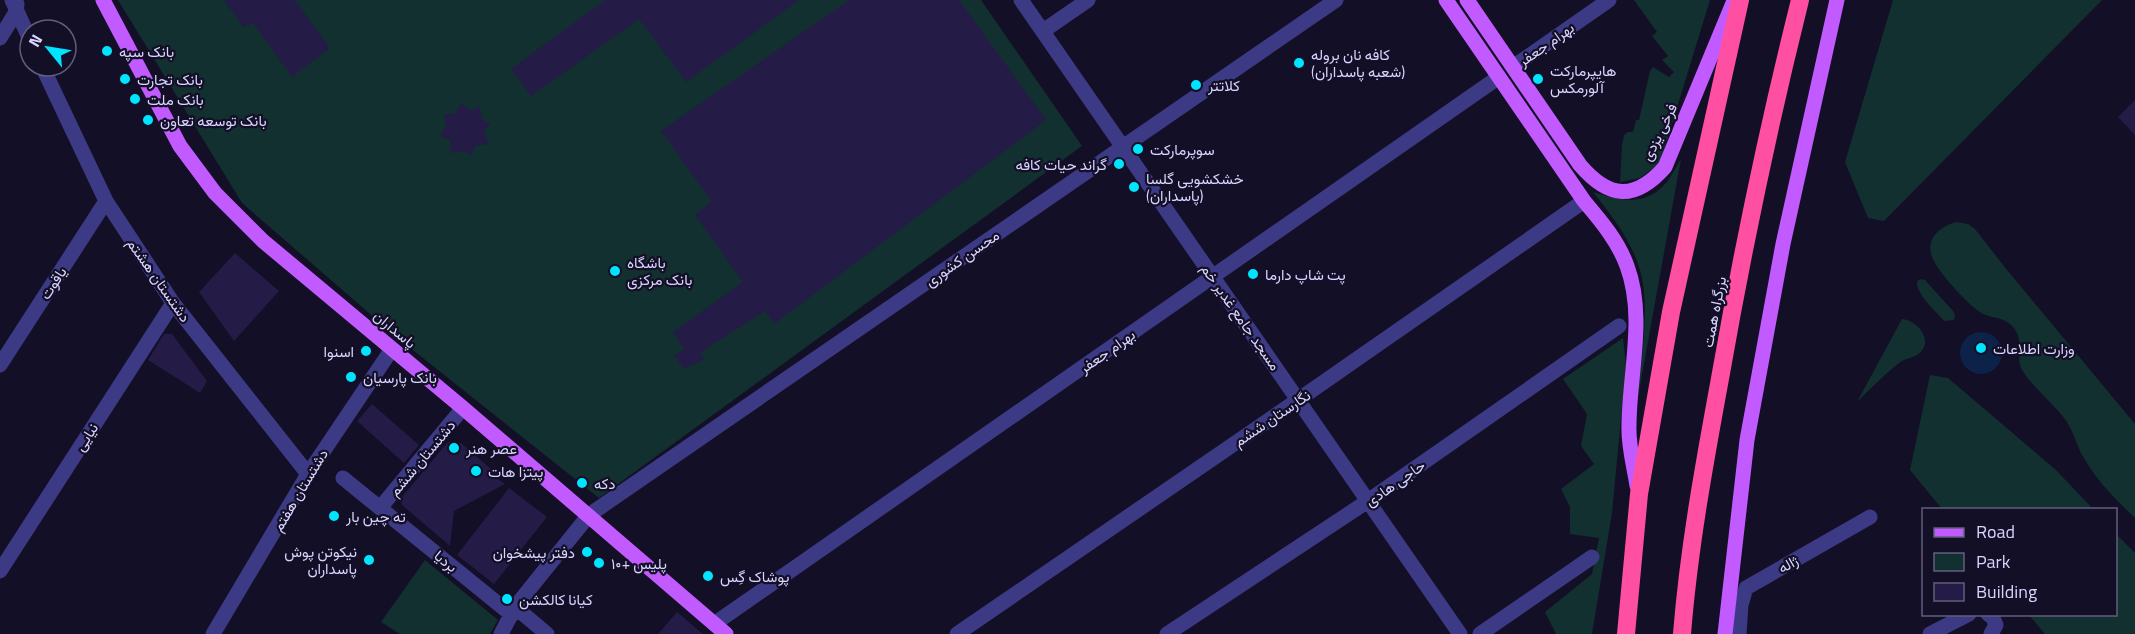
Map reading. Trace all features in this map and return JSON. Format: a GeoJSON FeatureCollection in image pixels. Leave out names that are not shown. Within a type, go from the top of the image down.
{"type":"FeatureCollection","features":[{"type":"Feature","properties":{"kind":"highway"},"geometry":{"type":"LineString","coordinates":[[1626,634],[1639,494],[1671,312],[1740,0]]}},
{"type":"Feature","properties":{"kind":"highway","name":"بزرگراه همت"},"geometry":{"type":"LineString","coordinates":[[1682,634],[1700,493],[1733,307],[1774,103],[1800,0]]}},
{"type":"Feature","properties":{"kind":"main road","name":"پاسداران"},"geometry":{"type":"LineString","coordinates":[[103,0],[180,147],[215,194],[263,241],[463,408],[720,629]]}},
{"type":"Feature","properties":{"kind":"main road"},"geometry":{"type":"LineString","coordinates":[[1446,0],[1584,201],[1616,242],[1628,267],[1636,312],[1635,361],[1628,428],[1639,494]]}},
{"type":"Feature","properties":{"kind":"main road","name":"فرخی یزدی"},"geometry":{"type":"LineString","coordinates":[[1467,0],[1589,176],[1606,188],[1626,192],[1636,190],[1655,178],[1665,167],[1735,0]]}},
{"type":"Feature","properties":{"kind":"main road"},"geometry":{"type":"LineString","coordinates":[[1725,634],[1747,440],[1783,243],[1838,0]]}},
{"type":"Feature","properties":{"kind":"main road"},"geometry":{"type":"LineString","coordinates":[[1619,634],[1627,607]]}},
{"type":"Feature","properties":{"kind":"street","name":"مسجد جامع غدیر خم"},"geometry":{"type":"LineString","coordinates":[[1021,0],[1460,634]]}},
{"type":"Feature","properties":{"kind":"street"},"geometry":{"type":"LineString","coordinates":[[1043,31],[1088,0]]}},
{"type":"Feature","properties":{"kind":"street","name":"محسن کشوری"},"geometry":{"type":"LineString","coordinates":[[501,634],[513,611],[589,515],[1336,0]]}},
{"type":"Feature","properties":{"kind":"street","name":"بهرام جعفر"},"geometry":{"type":"LineString","coordinates":[[1513,67],[1609,0]]}},
{"type":"Feature","properties":{"kind":"street"},"geometry":{"type":"LineString","coordinates":[[0,38],[16,4]]}},
{"type":"Feature","properties":{"kind":"street"},"geometry":{"type":"LineString","coordinates":[[16,4],[21,18]]}},
{"type":"Feature","properties":{"kind":"street","name":"بهرام جعفر"},"geometry":{"type":"LineString","coordinates":[[720,629],[1213,277],[1498,77]]}},
{"type":"Feature","properties":{"kind":"street","name":"دشتستان هشتم"},"geometry":{"type":"LineString","coordinates":[[48,78],[106,201],[173,303],[309,474]]}},
{"type":"Feature","properties":{"kind":"street","name":"یاقوت"},"geometry":{"type":"LineString","coordinates":[[0,365],[5,346],[106,201]]}},
{"type":"Feature","properties":{"kind":"street","name":"نگارستان ششم"},"geometry":{"type":"LineString","coordinates":[[957,634],[1584,201]]}},
{"type":"Feature","properties":{"kind":"street","name":"نیایی"},"geometry":{"type":"LineString","coordinates":[[0,571],[173,303]]}},
{"type":"Feature","properties":{"kind":"street","name":"حاجی هادی"},"geometry":{"type":"LineString","coordinates":[[1167,634],[1368,501],[1619,327]]}},
{"type":"Feature","properties":{"kind":"street","name":"دشتستان هفتم"},"geometry":{"type":"LineString","coordinates":[[213,634],[309,474],[392,349]]}},
{"type":"Feature","properties":{"kind":"street","name":"دشتستان ششم"},"geometry":{"type":"LineString","coordinates":[[380,508],[463,408]]}},
{"type":"Feature","properties":{"kind":"street","name":"بردیا"},"geometry":{"type":"LineString","coordinates":[[343,478],[513,611],[547,634]]}},
{"type":"Feature","properties":{"kind":"street","name":"ژاله"},"geometry":{"type":"LineString","coordinates":[[1739,634],[1741,605],[1746,588],[1870,517]]}},
{"type":"Feature","properties":{"kind":"street"},"geometry":{"type":"LineString","coordinates":[[1480,634],[1592,557]]}},
{"type":"Feature","properties":{"kind":"street"},"geometry":{"type":"LineString","coordinates":[[1930,634],[1967,616]]}},
{"type":"Feature","properties":{"kind":"street"},"geometry":{"type":"LineString","coordinates":[[1990,616],[1996,626],[1991,634]]}},
{"type":"Feature","properties":{"kind":"green space","name":"باشگاه بانک مرکزی"},"geometry":{"type":"Polygon","coordinates":[[[118,0],[981,0],[1082,146],[599,498],[399,339],[242,203],[118,0]]]}},
{"type":"Feature","properties":{"kind":"green space"},"geometry":{"type":"Polygon","coordinates":[[[1634,0],[1710,0],[1660,163],[1640,178],[1620,182],[1624,135],[1633,132],[1636,120],[1639,120],[1650,71],[1653,67],[1669,77],[1674,72],[1662,60],[1668,56],[1652,36],[1657,32],[1634,0]]]}},
{"type":"Feature","properties":{"kind":"green space"},"geometry":{"type":"Polygon","coordinates":[[[1893,0],[2102,0],[1884,221],[1868,218],[1845,162],[1893,0]]]}},
{"type":"Feature","properties":{"kind":"green space"},"geometry":{"type":"Polygon","coordinates":[[[1681,159],[1636,408],[1644,338],[1643,284],[1636,259],[1626,238],[1593,192],[1629,200],[1646,197],[1665,184],[1681,159]]]}},
{"type":"Feature","properties":{"kind":"green space"},"geometry":{"type":"Polygon","coordinates":[[[1956,222],[1968,224],[1975,229],[2135,424],[2135,518],[2093,473],[2067,422],[2022,370],[2017,332],[2009,323],[1984,314],[1968,302],[1933,260],[1930,248],[1933,237],[1941,229],[1956,222]]]}},
{"type":"Feature","properties":{"kind":"green space"},"geometry":{"type":"Polygon","coordinates":[[[1925,280],[1953,311],[1954,320],[1944,321],[1927,302],[1918,286],[1917,281],[1925,280]]]}},
{"type":"Feature","properties":{"kind":"green space"},"geometry":{"type":"Polygon","coordinates":[[[1902,319],[1912,322],[1923,334],[1925,344],[1923,349],[1918,355],[1899,363],[1857,402],[1902,319]]]}},
{"type":"Feature","properties":{"kind":"green space"},"geometry":{"type":"Polygon","coordinates":[[[1623,338],[1626,366],[1612,513],[1592,634],[1556,634],[1545,612],[1592,574],[1599,538],[1570,534],[1570,507],[1561,489],[1594,464],[1581,446],[1587,414],[1563,379],[1623,338]]]}},
{"type":"Feature","properties":{"kind":"green space"},"geometry":{"type":"Polygon","coordinates":[[[1930,375],[1948,378],[2056,470],[2092,508],[1941,508],[1910,470],[1930,375]]]}},
{"type":"Feature","properties":{"kind":"green space"},"geometry":{"type":"Polygon","coordinates":[[[2117,535],[2135,553],[2135,634],[2045,634],[2030,616],[2117,616],[2117,535]]]}},
{"type":"Feature","properties":{"kind":"green space"},"geometry":{"type":"Polygon","coordinates":[[[425,560],[498,620],[490,634],[400,634],[381,622],[425,560]]]}},
{"type":"Feature","properties":{"kind":"water"},"geometry":{"type":"Polygon","coordinates":[[[1981,332],[1996,338],[2002,353],[1996,368],[1981,374],[1966,368],[1960,353],[1966,338],[1981,332]]]}},
{"type":"Feature","properties":{"kind":"building"},"geometry":{"type":"Polygon","coordinates":[[[224,0],[295,0],[330,48],[292,77],[253,23],[243,27],[224,0]]]}},
{"type":"Feature","properties":{"kind":"building"},"geometry":{"type":"Polygon","coordinates":[[[605,0],[799,0],[686,82],[639,19],[531,96],[511,69],[605,0]]]}},
{"type":"Feature","properties":{"kind":"building"},"geometry":{"type":"Polygon","coordinates":[[[849,0],[959,0],[1046,120],[774,324],[765,311],[701,352],[704,359],[684,369],[674,356],[684,349],[673,332],[743,282],[695,215],[712,202],[661,131],[849,0]]]}},
{"type":"Feature","properties":{"kind":"building"},"geometry":{"type":"Polygon","coordinates":[[[2135,100],[2135,135],[2118,117],[2135,100]]]}},
{"type":"Feature","properties":{"kind":"building"},"geometry":{"type":"Polygon","coordinates":[[[461,104],[471,110],[479,107],[483,120],[491,125],[484,130],[488,144],[475,146],[471,155],[464,151],[451,153],[450,140],[440,136],[446,126],[444,115],[455,113],[461,104]]]}},
{"type":"Feature","properties":{"kind":"building"},"geometry":{"type":"Polygon","coordinates":[[[235,253],[279,291],[234,341],[199,292],[235,253]]]}},
{"type":"Feature","properties":{"kind":"building"},"geometry":{"type":"Polygon","coordinates":[[[164,334],[172,334],[207,381],[200,393],[148,360],[164,334]]]}},
{"type":"Feature","properties":{"kind":"building"},"geometry":{"type":"Polygon","coordinates":[[[372,404],[419,445],[404,463],[357,421],[372,404]]]}},
{"type":"Feature","properties":{"kind":"building"},"geometry":{"type":"Polygon","coordinates":[[[448,442],[461,443],[492,470],[490,473],[505,484],[454,511],[450,546],[402,505],[400,499],[448,442]]]}},
{"type":"Feature","properties":{"kind":"building"},"geometry":{"type":"Polygon","coordinates":[[[509,488],[547,517],[494,584],[457,555],[509,488]]]}},
{"type":"Feature","properties":{"kind":"building"},"geometry":{"type":"Polygon","coordinates":[[[677,612],[703,634],[658,634],[677,612]]]}},
{"type":"Feature","properties":{"kind":"place","name":"بانک سپه"},"geometry":{"type":"Point","coordinates":[107,51]}},
{"type":"Feature","properties":{"kind":"place","name":"کافه نان بروله (شعبه پاسداران)"},"geometry":{"type":"Point","coordinates":[1299,63]}},
{"type":"Feature","properties":{"kind":"place","name":"بانک تجارت"},"geometry":{"type":"Point","coordinates":[125,79]}},
{"type":"Feature","properties":{"kind":"place","name":"هایپرمارکت آلورمکس"},"geometry":{"type":"Point","coordinates":[1538,79]}},
{"type":"Feature","properties":{"kind":"place","name":"کلاتتر"},"geometry":{"type":"Point","coordinates":[1196,85]}},
{"type":"Feature","properties":{"kind":"place","name":"بانک ملت"},"geometry":{"type":"Point","coordinates":[135,99]}},
{"type":"Feature","properties":{"kind":"place","name":"بانک توسعه تعاون"},"geometry":{"type":"Point","coordinates":[148,120]}},
{"type":"Feature","properties":{"kind":"place","name":"سوپرمارکت"},"geometry":{"type":"Point","coordinates":[1138,149]}},
{"type":"Feature","properties":{"kind":"place","name":"گراند حیات کافه"},"geometry":{"type":"Point","coordinates":[1119,164]}},
{"type":"Feature","properties":{"kind":"place","name":"خشکشویی گلسا (پاسداران)"},"geometry":{"type":"Point","coordinates":[1134,187]}},
{"type":"Feature","properties":{"kind":"place","name":"باشگاه بانک مرکزی"},"geometry":{"type":"Point","coordinates":[615,271]}},
{"type":"Feature","properties":{"kind":"place","name":"پت شاپ دارما"},"geometry":{"type":"Point","coordinates":[1253,274]}},
{"type":"Feature","properties":{"kind":"place","name":"وزارت اطلاعات"},"geometry":{"type":"Point","coordinates":[1981,348]}},
{"type":"Feature","properties":{"kind":"place","name":"اسنوا"},"geometry":{"type":"Point","coordinates":[366,351]}},
{"type":"Feature","properties":{"kind":"place","name":"بانک پارسیان"},"geometry":{"type":"Point","coordinates":[351,377]}},
{"type":"Feature","properties":{"kind":"place","name":"عصر هنر"},"geometry":{"type":"Point","coordinates":[454,448]}},
{"type":"Feature","properties":{"kind":"place","name":"پیتزا هات"},"geometry":{"type":"Point","coordinates":[476,471]}},
{"type":"Feature","properties":{"kind":"place","name":"دکه"},"geometry":{"type":"Point","coordinates":[582,483]}},
{"type":"Feature","properties":{"kind":"place","name":"ته چین بار"},"geometry":{"type":"Point","coordinates":[334,516]}},
{"type":"Feature","properties":{"kind":"place","name":"دفتر پیشخوان"},"geometry":{"type":"Point","coordinates":[587,552]}},
{"type":"Feature","properties":{"kind":"place","name":"نیکوتن پوش پاسداران"},"geometry":{"type":"Point","coordinates":[369,560]}},
{"type":"Feature","properties":{"kind":"place","name":"پلیس +۱۰"},"geometry":{"type":"Point","coordinates":[599,563]}},
{"type":"Feature","properties":{"kind":"place","name":"پوشاک گِس"},"geometry":{"type":"Point","coordinates":[708,576]}},
{"type":"Feature","properties":{"kind":"place","name":"کیانا کالکشن"},"geometry":{"type":"Point","coordinates":[507,599]}}]}
